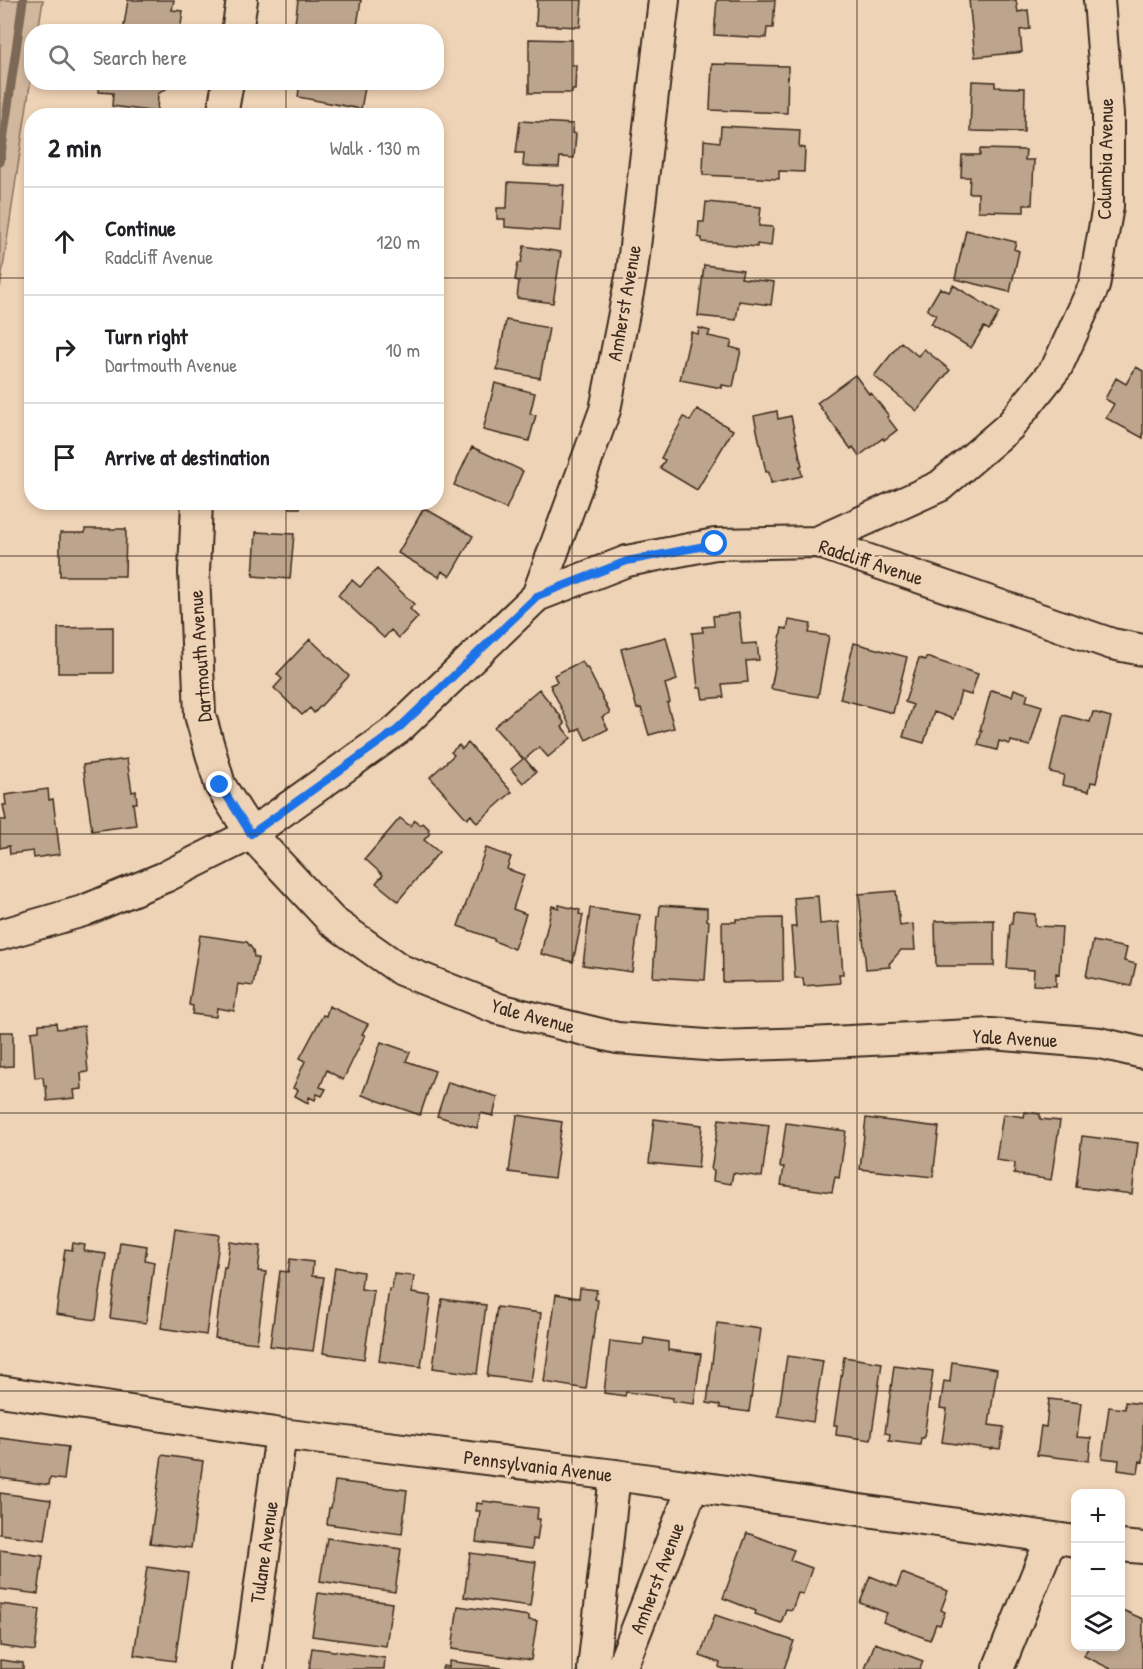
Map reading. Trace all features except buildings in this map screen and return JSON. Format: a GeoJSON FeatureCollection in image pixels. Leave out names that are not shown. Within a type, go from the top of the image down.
{"type":"FeatureCollection","features":[{"type":"Feature","properties":{"kind":"street"},"geometry":{"type":"LineString","coordinates":[[238,24],[242,0]]}},
{"type":"Feature","properties":{"kind":"street","name":"Amherst Avenue"},"geometry":{"type":"LineString","coordinates":[[537,596],[605,410],[632,272],[664,0]]}},
{"type":"Feature","properties":{"kind":"street","name":"Columbia Avenue"},"geometry":{"type":"LineString","coordinates":[[817,542],[940,486],[1010,426],[1057,367],[1094,286],[1108,206],[1108,114],[1099,0]]}},
{"type":"Feature","properties":{"kind":"street"},"geometry":{"type":"LineString","coordinates":[[223,108],[227,90]]}},
{"type":"Feature","properties":{"kind":"street","name":"Dartmouth Avenue"},"geometry":{"type":"LineString","coordinates":[[197,510],[194,572],[200,715],[220,785],[251,834]]}},
{"type":"Feature","properties":{"kind":"street","name":"Radcliff Avenue"},"geometry":{"type":"LineString","coordinates":[[251,834],[398,729],[537,596],[627,561],[715,544],[817,542],[1113,644],[1143,650]]}},
{"type":"Feature","properties":{"kind":"street"},"geometry":{"type":"LineString","coordinates":[[0,935],[83,911],[165,876],[251,834]]}},
{"type":"Feature","properties":{"kind":"street","name":"Yale Avenue"},"geometry":{"type":"LineString","coordinates":[[251,834],[332,921],[401,970],[499,1009],[617,1038],[718,1046],[991,1034],[1100,1043],[1143,1053]]}},
{"type":"Feature","properties":{"kind":"street","name":"Pennsylvania Avenue"},"geometry":{"type":"LineString","coordinates":[[0,1391],[281,1434],[615,1475],[1063,1540]]}},
{"type":"Feature","properties":{"kind":"street","name":"Tulane Avenue"},"geometry":{"type":"LineString","coordinates":[[248,1669],[281,1434]]}},
{"type":"Feature","properties":{"kind":"street","name":"Amherst Avenue"},"geometry":{"type":"LineString","coordinates":[[593,1669],[615,1475]]}},
{"type":"Feature","properties":{"kind":"street","name":"Amherst Avenue"},"geometry":{"type":"LineString","coordinates":[[621,1669],[693,1486]]}},
{"type":"Feature","properties":{"kind":"street"},"geometry":{"type":"LineString","coordinates":[[998,1669],[1063,1540]]}},
{"type":"Feature","properties":{"kind":"street"},"geometry":{"type":"LineString","coordinates":[[1125,1546],[1143,1548]]}},
{"type":"Feature","properties":{"kind":"shaded area"},"geometry":{"type":"Polygon","coordinates":[[[0,0],[43,0],[39,24],[24,24],[24,90],[29,90],[27,108],[24,108],[24,125],[0,288],[0,0]]]}},
{"type":"Feature","properties":{"kind":"waterway"},"geometry":{"type":"LineString","coordinates":[[0,162],[23,0]]}},
{"type":"Feature","properties":{"kind":"route"},"geometry":{"type":"LineString","coordinates":[[220,785],[251,834],[398,729],[537,596],[627,561],[715,544]]}}]}
